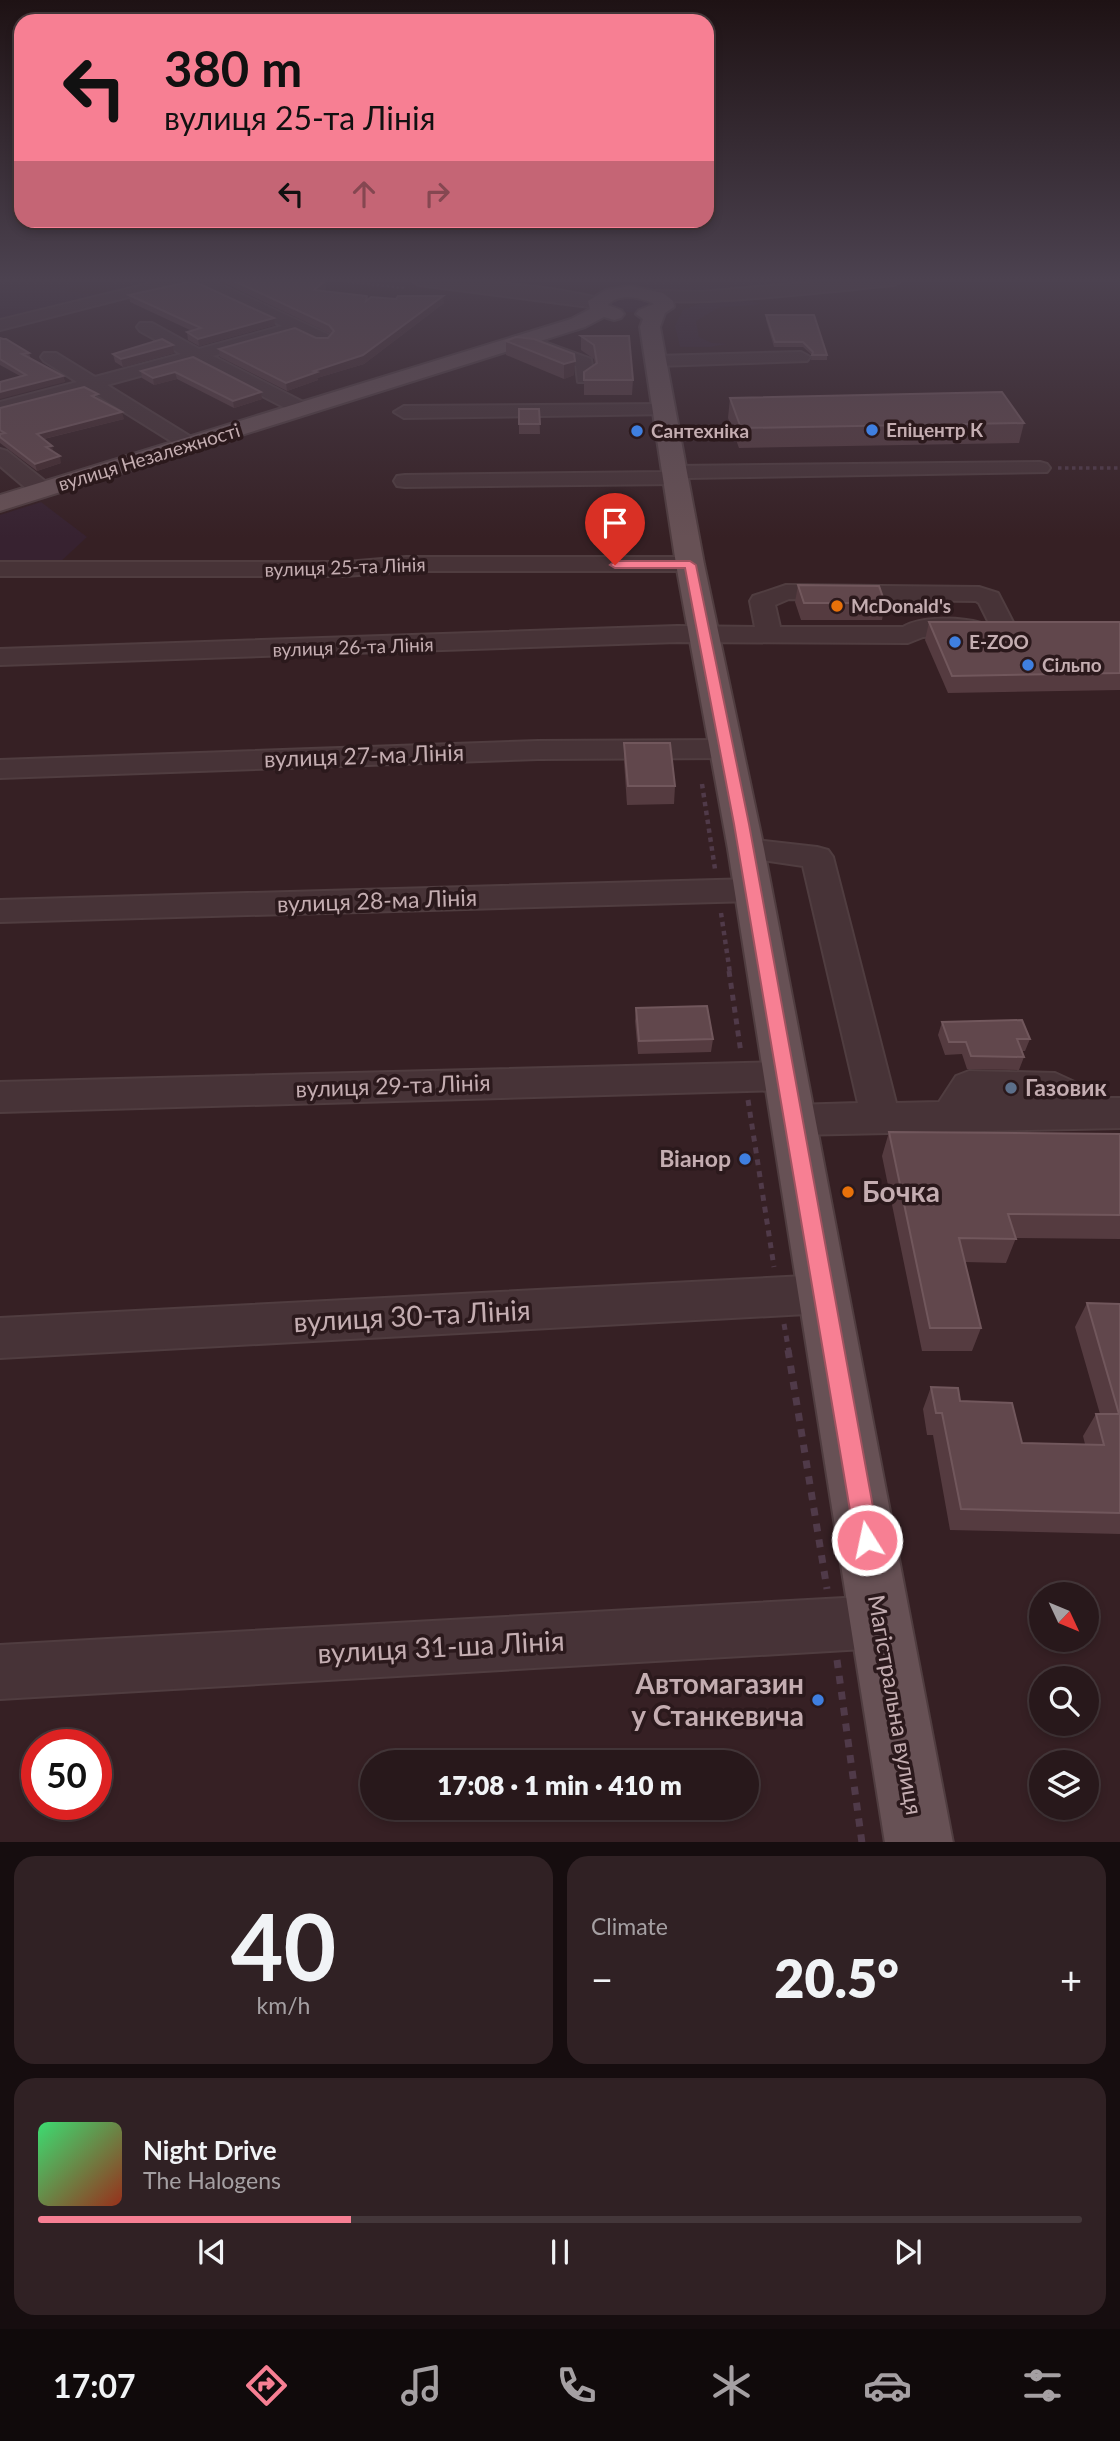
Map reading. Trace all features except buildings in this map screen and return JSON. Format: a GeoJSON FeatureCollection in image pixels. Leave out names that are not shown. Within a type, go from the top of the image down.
{"type":"FeatureCollection","features":[{"type":"Feature","properties":{"kind":"main road","name":"вулиця Незалежності"},"geometry":{"type":"LineString","coordinates":[[0,503],[441,366]]}},
{"type":"Feature","properties":{"kind":"main road","name":"Магістральна вулиця"},"geometry":{"type":"LineString","coordinates":[[657,366],[690,565],[705,635],[713,749],[739,877],[765,1076],[794,1120],[824,1294],[857,1623],[919,1842]]}},
{"type":"Feature","properties":{"kind":"street"},"geometry":{"type":"LineString","coordinates":[[63,366],[189,444]]}},
{"type":"Feature","properties":{"kind":"street"},"geometry":{"type":"LineString","coordinates":[[0,408],[156,366]]}},
{"type":"Feature","properties":{"kind":"street"},"geometry":{"type":"LineString","coordinates":[[218,366],[302,409]]}},
{"type":"Feature","properties":{"kind":"street"},"geometry":{"type":"LineString","coordinates":[[585,366],[585,379]]}},
{"type":"Feature","properties":{"kind":"street"},"geometry":{"type":"LineString","coordinates":[[404,412],[664,410]]}},
{"type":"Feature","properties":{"kind":"street"},"geometry":{"type":"LineString","coordinates":[[0,455],[42,490]]}},
{"type":"Feature","properties":{"kind":"street"},"geometry":{"type":"LineString","coordinates":[[405,481],[1040,468]]}},
{"type":"Feature","properties":{"kind":"street","name":"вулиця 25-та Лінія"},"geometry":{"type":"LineString","coordinates":[[0,569],[346,569],[406,564],[690,565]]}},
{"type":"Feature","properties":{"kind":"street"},"geometry":{"type":"LineString","coordinates":[[769,635],[762,601],[775,594],[985,595],[1003,628]]}},
{"type":"Feature","properties":{"kind":"street","name":"вулиця 26-та Лінія"},"geometry":{"type":"LineString","coordinates":[[0,657],[705,635],[908,635],[918,629],[1030,628]]}},
{"type":"Feature","properties":{"kind":"street","name":"вулиця 27-ма Лінія"},"geometry":{"type":"LineString","coordinates":[[0,769],[524,751],[713,749]]}},
{"type":"Feature","properties":{"kind":"street","name":"вулиця 28-ма Лінія"},"geometry":{"type":"LineString","coordinates":[[0,911],[739,877],[817,857],[880,1117]]}},
{"type":"Feature","properties":{"kind":"street","name":"вулиця 29-та Лінія"},"geometry":{"type":"LineString","coordinates":[[0,1097],[765,1076]]}},
{"type":"Feature","properties":{"kind":"street"},"geometry":{"type":"LineString","coordinates":[[794,1120],[1112,1113]]}},
{"type":"Feature","properties":{"kind":"street","name":"вулиця 30-та Лінія"},"geometry":{"type":"LineString","coordinates":[[0,1338],[824,1294]]}},
{"type":"Feature","properties":{"kind":"street","name":"вулиця 31-ша Лінія"},"geometry":{"type":"LineString","coordinates":[[0,1672],[857,1623]]}},
{"type":"Feature","properties":{"kind":"path"},"geometry":{"type":"LineString","coordinates":[[1040,468],[1120,468]]}},
{"type":"Feature","properties":{"kind":"path"},"geometry":{"type":"LineString","coordinates":[[713,749],[739,877],[765,1076],[779,1296],[857,1623],[862,1842]]}},
{"type":"Feature","properties":{"kind":"shaded area"},"geometry":{"type":"Polygon","coordinates":[[[41,502],[87,537],[58,564],[0,565],[0,515],[41,502]]]}},
{"type":"Feature","properties":{"kind":"place","name":"Епіцентр К"},"geometry":{"type":"Point","coordinates":[872,430]}},
{"type":"Feature","properties":{"kind":"place","name":"Сантехніка"},"geometry":{"type":"Point","coordinates":[637,431]}},
{"type":"Feature","properties":{"kind":"place","name":"McDonald's"},"geometry":{"type":"Point","coordinates":[837,606]}},
{"type":"Feature","properties":{"kind":"place","name":"E-ZOO"},"geometry":{"type":"Point","coordinates":[955,642]}},
{"type":"Feature","properties":{"kind":"place","name":"Сільпо"},"geometry":{"type":"Point","coordinates":[1028,665]}},
{"type":"Feature","properties":{"kind":"place","name":"Газовик"},"geometry":{"type":"Point","coordinates":[1011,1088]}},
{"type":"Feature","properties":{"kind":"place","name":"Віанор"},"geometry":{"type":"Point","coordinates":[745,1159]}},
{"type":"Feature","properties":{"kind":"place","name":"Бочка"},"geometry":{"type":"Point","coordinates":[848,1192]}},
{"type":"Feature","properties":{"kind":"place","name":"Автомагазин у Станкевича"},"geometry":{"type":"Point","coordinates":[818,1700]}},
{"type":"Feature","properties":{"kind":"route"},"geometry":{"type":"LineString","coordinates":[[615,565],[690,565],[742,824],[867,1540]]}}]}
